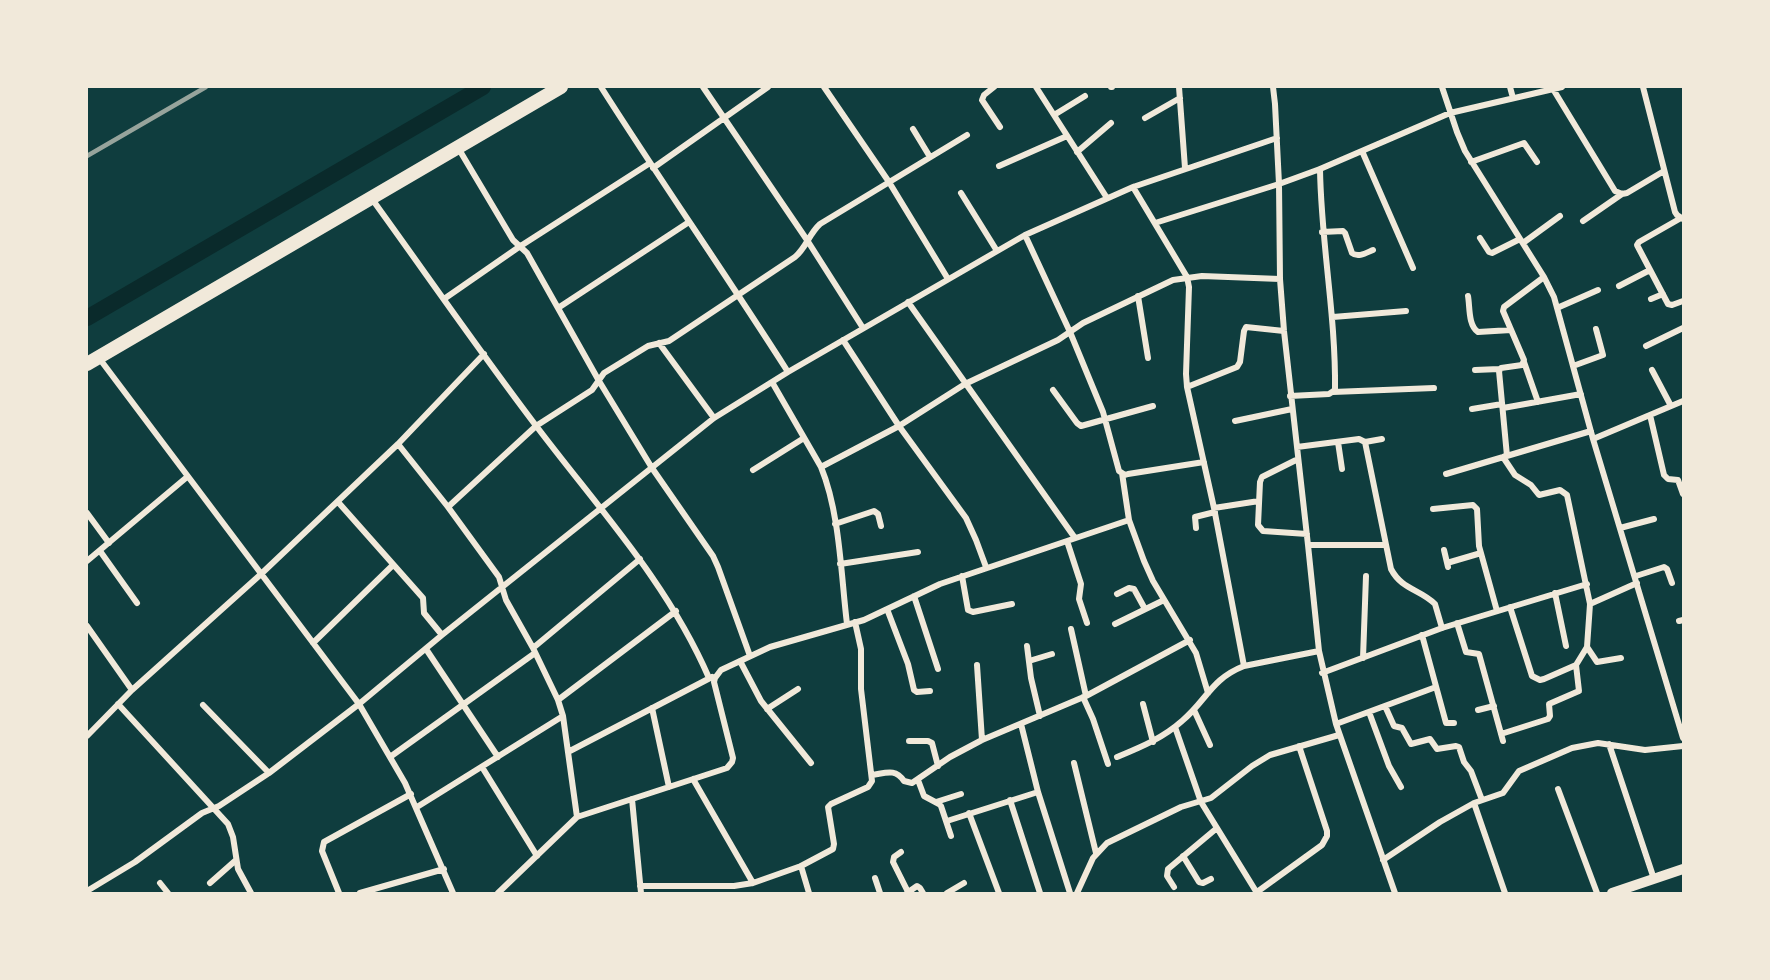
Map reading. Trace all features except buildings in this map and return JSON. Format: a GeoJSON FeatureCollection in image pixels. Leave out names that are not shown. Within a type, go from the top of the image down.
{"type":"FeatureCollection","features":[{"type":"Feature","properties":{"kind":"highway"},"geometry":{"type":"LineString","coordinates":[[92,361],[561,87]]}},
{"type":"Feature","properties":{"kind":"street"},"geometry":{"type":"LineString","coordinates":[[601,87],[739,294],[788,372]]}},
{"type":"Feature","properties":{"kind":"street"},"geometry":{"type":"LineString","coordinates":[[703,87],[807,240],[863,328]]}},
{"type":"Feature","properties":{"kind":"street"},"geometry":{"type":"LineString","coordinates":[[444,299],[519,247],[724,119],[768,87]]}},
{"type":"Feature","properties":{"kind":"street"},"geometry":{"type":"LineString","coordinates":[[994,87],[984,95],[982,100],[1000,128]]}},
{"type":"Feature","properties":{"kind":"street"},"geometry":{"type":"LineString","coordinates":[[1036,87],[1107,198]]}},
{"type":"Feature","properties":{"kind":"street"},"geometry":{"type":"LineString","coordinates":[[1179,87],[1185,168]]}},
{"type":"Feature","properties":{"kind":"street"},"geometry":{"type":"LineString","coordinates":[[1273,87],[1284,331],[1318,651],[1339,735],[1395,893]]}},
{"type":"Feature","properties":{"kind":"street"},"geometry":{"type":"LineString","coordinates":[[1442,87],[1457,132],[1471,162],[1544,277],[1557,308],[1593,439],[1683,738]]}},
{"type":"Feature","properties":{"kind":"street"},"geometry":{"type":"LineString","coordinates":[[1510,87],[1512,98]]}},
{"type":"Feature","properties":{"kind":"street"},"geometry":{"type":"LineString","coordinates":[[1155,223],[1320,169],[1450,113],[1562,87]]}},
{"type":"Feature","properties":{"kind":"street"},"geometry":{"type":"LineString","coordinates":[[1643,87],[1675,212],[1682,219],[1638,243],[1637,247],[1668,304],[1675,305],[1683,301]]}},
{"type":"Feature","properties":{"kind":"street"},"geometry":{"type":"LineString","coordinates":[[828,88],[948,279]]}},
{"type":"Feature","properties":{"kind":"street"},"geometry":{"type":"LineString","coordinates":[[1553,89],[1615,191],[1623,194]]}},
{"type":"Feature","properties":{"kind":"street"},"geometry":{"type":"LineString","coordinates":[[1054,116],[1085,96]]}},
{"type":"Feature","properties":{"kind":"street"},"geometry":{"type":"LineString","coordinates":[[1145,118],[1180,98]]}},
{"type":"Feature","properties":{"kind":"street"},"geometry":{"type":"LineString","coordinates":[[1077,152],[1111,123]]}},
{"type":"Feature","properties":{"kind":"street"},"geometry":{"type":"LineString","coordinates":[[913,129],[930,157]]}},
{"type":"Feature","properties":{"kind":"street"},"geometry":{"type":"LineString","coordinates":[[448,507],[536,426],[592,390],[604,373],[648,345],[669,341],[801,253],[807,240],[820,224],[966,135]]}},
{"type":"Feature","properties":{"kind":"street"},"geometry":{"type":"LineString","coordinates":[[999,166],[1067,136]]}},
{"type":"Feature","properties":{"kind":"street"},"geometry":{"type":"LineString","coordinates":[[87,891],[135,862],[202,813],[269,773],[359,704],[714,418],[788,372],[1025,235],[1132,187],[1277,138]]}},
{"type":"Feature","properties":{"kind":"street"},"geometry":{"type":"LineString","coordinates":[[1471,162],[1524,143],[1537,162]]}},
{"type":"Feature","properties":{"kind":"street"},"geometry":{"type":"LineString","coordinates":[[457,146],[513,240],[527,253],[599,381],[652,468],[712,556],[750,656]]}},
{"type":"Feature","properties":{"kind":"street"},"geometry":{"type":"LineString","coordinates":[[1362,151],[1413,268]]}},
{"type":"Feature","properties":{"kind":"street"},"geometry":{"type":"LineString","coordinates":[[1320,169],[1322,232],[1333,317],[1335,388],[1333,392]]}},
{"type":"Feature","properties":{"kind":"street"},"geometry":{"type":"LineString","coordinates":[[1583,220],[1664,171]]}},
{"type":"Feature","properties":{"kind":"street"},"geometry":{"type":"LineString","coordinates":[[1132,187],[1187,277],[1189,287],[1187,387],[1214,510],[1244,666]]}},
{"type":"Feature","properties":{"kind":"street"},"geometry":{"type":"LineString","coordinates":[[961,194],[997,251]]}},
{"type":"Feature","properties":{"kind":"street"},"geometry":{"type":"LineString","coordinates":[[372,199],[536,426],[640,560],[676,611],[710,678]]}},
{"type":"Feature","properties":{"kind":"street"},"geometry":{"type":"LineString","coordinates":[[1480,238],[1492,253],[1521,241],[1560,216]]}},
{"type":"Feature","properties":{"kind":"street"},"geometry":{"type":"LineString","coordinates":[[558,308],[689,222]]}},
{"type":"Feature","properties":{"kind":"street"},"geometry":{"type":"LineString","coordinates":[[1322,232],[1343,231],[1354,255],[1373,250]]}},
{"type":"Feature","properties":{"kind":"street"},"geometry":{"type":"LineString","coordinates":[[1025,235],[1070,332],[1106,419],[1118,468],[1122,473],[1129,520],[1144,561],[1164,600],[1190,640],[1201,666],[1208,693]]}},
{"type":"Feature","properties":{"kind":"street"},"geometry":{"type":"LineString","coordinates":[[1619,286],[1650,270]]}},
{"type":"Feature","properties":{"kind":"street"},"geometry":{"type":"LineString","coordinates":[[821,468],[899,426],[965,384],[1058,340],[1076,327],[1173,280],[1187,277],[1280,279]]}},
{"type":"Feature","properties":{"kind":"street"},"geometry":{"type":"LineString","coordinates":[[1538,402],[1503,309],[1544,277]]}},
{"type":"Feature","properties":{"kind":"street"},"geometry":{"type":"LineString","coordinates":[[1557,308],[1598,290]]}},
{"type":"Feature","properties":{"kind":"street"},"geometry":{"type":"LineString","coordinates":[[1651,299],[1663,294]]}},
{"type":"Feature","properties":{"kind":"street"},"geometry":{"type":"LineString","coordinates":[[1138,296],[1148,358]]}},
{"type":"Feature","properties":{"kind":"street"},"geometry":{"type":"LineString","coordinates":[[1468,296],[1472,325],[1475,330],[1478,332],[1510,330]]}},
{"type":"Feature","properties":{"kind":"street"},"geometry":{"type":"LineString","coordinates":[[908,303],[1075,538]]}},
{"type":"Feature","properties":{"kind":"street"},"geometry":{"type":"LineString","coordinates":[[1333,317],[1406,311]]}},
{"type":"Feature","properties":{"kind":"street"},"geometry":{"type":"LineString","coordinates":[[1187,387],[1237,367],[1240,362],[1246,327],[1284,331]]}},
{"type":"Feature","properties":{"kind":"street"},"geometry":{"type":"LineString","coordinates":[[1646,346],[1683,328]]}},
{"type":"Feature","properties":{"kind":"street"},"geometry":{"type":"LineString","coordinates":[[1573,366],[1603,355],[1596,329]]}},
{"type":"Feature","properties":{"kind":"street"},"geometry":{"type":"LineString","coordinates":[[843,340],[899,426],[966,518],[986,567]]}},
{"type":"Feature","properties":{"kind":"street"},"geometry":{"type":"LineString","coordinates":[[659,343],[714,418]]}},
{"type":"Feature","properties":{"kind":"street"},"geometry":{"type":"LineString","coordinates":[[87,736],[132,690],[260,575],[398,444],[484,354]]}},
{"type":"Feature","properties":{"kind":"street"},"geometry":{"type":"LineString","coordinates":[[92,361],[187,477],[359,704],[411,794],[453,893]]}},
{"type":"Feature","properties":{"kind":"street"},"geometry":{"type":"LineString","coordinates":[[1474,370],[1499,369],[1522,365],[1524,362]]}},
{"type":"Feature","properties":{"kind":"street"},"geometry":{"type":"LineString","coordinates":[[1499,369],[1505,456],[1515,475],[1527,482],[1539,495],[1560,490],[1567,495],[1590,604],[1587,647],[1576,665],[1544,679],[1536,679],[1532,676],[1509,607]]}},
{"type":"Feature","properties":{"kind":"street"},"geometry":{"type":"LineString","coordinates":[[1652,370],[1671,406]]}},
{"type":"Feature","properties":{"kind":"street"},"geometry":{"type":"LineString","coordinates":[[772,382],[821,468],[830,492],[847,624]]}},
{"type":"Feature","properties":{"kind":"street"},"geometry":{"type":"LineString","coordinates":[[1290,396],[1434,388]]}},
{"type":"Feature","properties":{"kind":"street"},"geometry":{"type":"LineString","coordinates":[[1053,390],[1079,425],[1153,406]]}},
{"type":"Feature","properties":{"kind":"street"},"geometry":{"type":"LineString","coordinates":[[1472,409],[1538,402],[1581,394]]}},
{"type":"Feature","properties":{"kind":"street"},"geometry":{"type":"LineString","coordinates":[[1593,439],[1683,401]]}},
{"type":"Feature","properties":{"kind":"street"},"geometry":{"type":"LineString","coordinates":[[1235,421],[1292,409]]}},
{"type":"Feature","properties":{"kind":"street"},"geometry":{"type":"LineString","coordinates":[[1650,415],[1664,475],[1668,479],[1678,480],[1683,494]]}},
{"type":"Feature","properties":{"kind":"street"},"geometry":{"type":"LineString","coordinates":[[1446,474],[1591,431]]}},
{"type":"Feature","properties":{"kind":"street"},"geometry":{"type":"LineString","coordinates":[[753,470],[804,438]]}},
{"type":"Feature","properties":{"kind":"street"},"geometry":{"type":"LineString","coordinates":[[1297,447],[1359,439],[1365,442],[1382,439]]}},
{"type":"Feature","properties":{"kind":"street"},"geometry":{"type":"LineString","coordinates":[[1338,442],[1342,469]]}},
{"type":"Feature","properties":{"kind":"street"},"geometry":{"type":"LineString","coordinates":[[1365,442],[1389,563],[1395,575],[1404,585],[1435,604],[1442,627]]}},
{"type":"Feature","properties":{"kind":"street"},"geometry":{"type":"LineString","coordinates":[[398,444],[499,577],[506,600],[558,700],[563,717],[577,817]]}},
{"type":"Feature","properties":{"kind":"street"},"geometry":{"type":"LineString","coordinates":[[1298,459],[1262,477],[1258,525],[1261,530],[1307,534]]}},
{"type":"Feature","properties":{"kind":"street"},"geometry":{"type":"LineString","coordinates":[[1122,473],[1204,462]]}},
{"type":"Feature","properties":{"kind":"street"},"geometry":{"type":"LineString","coordinates":[[87,561],[187,477]]}},
{"type":"Feature","properties":{"kind":"street"},"geometry":{"type":"LineString","coordinates":[[338,501],[423,598],[424,613],[442,635]]}},
{"type":"Feature","properties":{"kind":"street"},"geometry":{"type":"LineString","coordinates":[[1196,528],[1195,517],[1214,510],[1259,501]]}},
{"type":"Feature","properties":{"kind":"street"},"geometry":{"type":"LineString","coordinates":[[1433,509],[1475,506],[1481,554],[1497,611]]}},
{"type":"Feature","properties":{"kind":"street"},"geometry":{"type":"LineString","coordinates":[[835,524],[874,511],[878,514],[882,526]]}},
{"type":"Feature","properties":{"kind":"street"},"geometry":{"type":"LineString","coordinates":[[87,513],[109,543]]}},
{"type":"Feature","properties":{"kind":"street"},"geometry":{"type":"LineString","coordinates":[[1620,528],[1654,519]]}},
{"type":"Feature","properties":{"kind":"street"},"geometry":{"type":"LineString","coordinates":[[568,752],[740,661],[781,643],[872,617],[962,576],[1129,520]]}},
{"type":"Feature","properties":{"kind":"street"},"geometry":{"type":"LineString","coordinates":[[1067,541],[1081,584],[1080,601],[1087,623]]}},
{"type":"Feature","properties":{"kind":"street"},"geometry":{"type":"LineString","coordinates":[[1308,545],[1386,545]]}},
{"type":"Feature","properties":{"kind":"street"},"geometry":{"type":"LineString","coordinates":[[100,550],[136,603]]}},
{"type":"Feature","properties":{"kind":"street"},"geometry":{"type":"LineString","coordinates":[[1444,550],[1448,565],[1481,554]]}},
{"type":"Feature","properties":{"kind":"street"},"geometry":{"type":"LineString","coordinates":[[840,564],[918,552]]}},
{"type":"Feature","properties":{"kind":"street"},"geometry":{"type":"LineString","coordinates":[[390,757],[534,651],[640,560]]}},
{"type":"Feature","properties":{"kind":"street"},"geometry":{"type":"LineString","coordinates":[[313,643],[393,565]]}},
{"type":"Feature","properties":{"kind":"street"},"geometry":{"type":"LineString","coordinates":[[1590,604],[1664,567],[1672,583]]}},
{"type":"Feature","properties":{"kind":"street"},"geometry":{"type":"LineString","coordinates":[[962,576],[968,610],[973,612],[1012,603]]}},
{"type":"Feature","properties":{"kind":"street"},"geometry":{"type":"LineString","coordinates":[[1363,658],[1366,576]]}},
{"type":"Feature","properties":{"kind":"street"},"geometry":{"type":"LineString","coordinates":[[1322,673],[1442,627],[1587,584]]}},
{"type":"Feature","properties":{"kind":"street"},"geometry":{"type":"LineString","coordinates":[[1117,594],[1129,588],[1134,589],[1145,609]]}},
{"type":"Feature","properties":{"kind":"street"},"geometry":{"type":"LineString","coordinates":[[1555,593],[1566,646]]}},
{"type":"Feature","properties":{"kind":"street"},"geometry":{"type":"LineString","coordinates":[[914,596],[938,669]]}},
{"type":"Feature","properties":{"kind":"street"},"geometry":{"type":"LineString","coordinates":[[1114,624],[1164,600]]}},
{"type":"Feature","properties":{"kind":"street"},"geometry":{"type":"LineString","coordinates":[[887,609],[908,664],[914,690],[917,692],[930,691]]}},
{"type":"Feature","properties":{"kind":"street"},"geometry":{"type":"LineString","coordinates":[[558,700],[676,611]]}},
{"type":"Feature","properties":{"kind":"street"},"geometry":{"type":"LineString","coordinates":[[632,799],[641,890],[735,886],[753,883],[801,866],[833,849],[828,810],[830,805],[868,787],[872,781],[861,689],[861,649],[855,622]]}},
{"type":"Feature","properties":{"kind":"street"},"geometry":{"type":"LineString","coordinates":[[1457,623],[1466,652],[1479,654],[1502,738],[1548,719],[1549,704],[1578,692],[1576,665]]}},
{"type":"Feature","properties":{"kind":"street"},"geometry":{"type":"LineString","coordinates":[[87,626],[132,690]]}},
{"type":"Feature","properties":{"kind":"street"},"geometry":{"type":"LineString","coordinates":[[1071,629],[1084,696],[1108,764]]}},
{"type":"Feature","properties":{"kind":"street"},"geometry":{"type":"LineString","coordinates":[[1422,635],[1446,723],[1454,723]]}},
{"type":"Feature","properties":{"kind":"street"},"geometry":{"type":"LineString","coordinates":[[872,775],[895,772],[908,783],[918,780],[982,740],[1084,696],[1190,640]]}},
{"type":"Feature","properties":{"kind":"street"},"geometry":{"type":"LineString","coordinates":[[1027,646],[1040,716]]}},
{"type":"Feature","properties":{"kind":"street"},"geometry":{"type":"LineString","coordinates":[[1587,647],[1597,662],[1621,658]]}},
{"type":"Feature","properties":{"kind":"street"},"geometry":{"type":"LineString","coordinates":[[426,649],[498,757]]}},
{"type":"Feature","properties":{"kind":"street"},"geometry":{"type":"LineString","coordinates":[[1117,757],[1153,742],[1175,727],[1194,710],[1224,676],[1244,666],[1318,651]]}},
{"type":"Feature","properties":{"kind":"street"},"geometry":{"type":"LineString","coordinates":[[1029,661],[1052,654]]}},
{"type":"Feature","properties":{"kind":"street"},"geometry":{"type":"LineString","coordinates":[[740,661],[767,709],[811,764]]}},
{"type":"Feature","properties":{"kind":"street"},"geometry":{"type":"LineString","coordinates":[[977,665],[982,740]]}},
{"type":"Feature","properties":{"kind":"street"},"geometry":{"type":"LineString","coordinates":[[498,893],[577,817],[727,768],[733,758],[714,682],[717,674]]}},
{"type":"Feature","properties":{"kind":"street"},"geometry":{"type":"LineString","coordinates":[[1336,724],[1436,687]]}},
{"type":"Feature","properties":{"kind":"street"},"geometry":{"type":"LineString","coordinates":[[767,709],[798,689]]}},
{"type":"Feature","properties":{"kind":"street"},"geometry":{"type":"LineString","coordinates":[[118,704],[228,824],[241,876],[251,893]]}},
{"type":"Feature","properties":{"kind":"street"},"geometry":{"type":"LineString","coordinates":[[1143,704],[1153,742]]}},
{"type":"Feature","properties":{"kind":"street"},"geometry":{"type":"LineString","coordinates":[[203,705],[269,773]]}},
{"type":"Feature","properties":{"kind":"street"},"geometry":{"type":"LineString","coordinates":[[1385,706],[1394,726],[1402,728],[1411,744],[1430,739],[1437,749],[1459,747],[1482,800]]}},
{"type":"Feature","properties":{"kind":"street"},"geometry":{"type":"LineString","coordinates":[[1478,710],[1494,706]]}},
{"type":"Feature","properties":{"kind":"street"},"geometry":{"type":"LineString","coordinates":[[1674,709],[1683,707]]}},
{"type":"Feature","properties":{"kind":"street"},"geometry":{"type":"LineString","coordinates":[[652,708],[669,787]]}},
{"type":"Feature","properties":{"kind":"street"},"geometry":{"type":"LineString","coordinates":[[1194,710],[1210,745]]}},
{"type":"Feature","properties":{"kind":"street"},"geometry":{"type":"LineString","coordinates":[[1369,712],[1392,773],[1401,787]]}},
{"type":"Feature","properties":{"kind":"street"},"geometry":{"type":"LineString","coordinates":[[417,807],[563,717]]}},
{"type":"Feature","properties":{"kind":"street"},"geometry":{"type":"LineString","coordinates":[[1021,724],[1038,792],[1070,893]]}},
{"type":"Feature","properties":{"kind":"street"},"geometry":{"type":"LineString","coordinates":[[1175,727],[1201,802],[1257,893],[1322,845],[1327,836],[1299,746]]}},
{"type":"Feature","properties":{"kind":"street"},"geometry":{"type":"LineString","coordinates":[[1077,893],[1096,852],[1113,839],[1181,807],[1211,798],[1260,760],[1279,752],[1339,735]]}},
{"type":"Feature","properties":{"kind":"street"},"geometry":{"type":"LineString","coordinates":[[909,741],[932,743],[938,766]]}},
{"type":"Feature","properties":{"kind":"street"},"geometry":{"type":"LineString","coordinates":[[1383,860],[1440,822],[1482,800],[1503,793],[1522,769],[1572,748],[1585,744],[1609,744],[1646,750],[1683,746]]}},
{"type":"Feature","properties":{"kind":"street"},"geometry":{"type":"LineString","coordinates":[[1609,744],[1654,879]]}},
{"type":"Feature","properties":{"kind":"street"},"geometry":{"type":"LineString","coordinates":[[1074,763],[1096,852]]}},
{"type":"Feature","properties":{"kind":"street"},"geometry":{"type":"LineString","coordinates":[[482,767],[537,856]]}},
{"type":"Feature","properties":{"kind":"street"},"geometry":{"type":"LineString","coordinates":[[693,779],[753,883]]}},
{"type":"Feature","properties":{"kind":"street"},"geometry":{"type":"LineString","coordinates":[[918,780],[924,796],[941,806],[951,836]]}},
{"type":"Feature","properties":{"kind":"street"},"geometry":{"type":"LineString","coordinates":[[1558,789],[1597,893]]}},
{"type":"Feature","properties":{"kind":"street"},"geometry":{"type":"LineString","coordinates":[[946,821],[1038,792]]}},
{"type":"Feature","properties":{"kind":"street"},"geometry":{"type":"LineString","coordinates":[[339,893],[322,851],[324,842],[411,794]]}},
{"type":"Feature","properties":{"kind":"street"},"geometry":{"type":"LineString","coordinates":[[936,802],[961,794]]}},
{"type":"Feature","properties":{"kind":"street"},"geometry":{"type":"LineString","coordinates":[[1010,800],[1040,893]]}},
{"type":"Feature","properties":{"kind":"street"},"geometry":{"type":"LineString","coordinates":[[1474,804],[1505,893]]}},
{"type":"Feature","properties":{"kind":"street"},"geometry":{"type":"LineString","coordinates":[[969,813],[999,893]]}},
{"type":"Feature","properties":{"kind":"street"},"geometry":{"type":"LineString","coordinates":[[1174,887],[1167,876],[1167,871],[1216,828]]}},
{"type":"Feature","properties":{"kind":"street"},"geometry":{"type":"LineString","coordinates":[[901,852],[894,856],[892,862],[908,892],[917,886],[923,893]]}},
{"type":"Feature","properties":{"kind":"street"},"geometry":{"type":"LineString","coordinates":[[1183,856],[1199,882],[1203,884],[1211,879]]}},
{"type":"Feature","properties":{"kind":"street"},"geometry":{"type":"LineString","coordinates":[[210,883],[236,860]]}},
{"type":"Feature","properties":{"kind":"street"},"geometry":{"type":"LineString","coordinates":[[801,866],[809,893]]}},
{"type":"Feature","properties":{"kind":"street"},"geometry":{"type":"LineString","coordinates":[[360,893],[444,869]]}},
{"type":"Feature","properties":{"kind":"street"},"geometry":{"type":"LineString","coordinates":[[1612,893],[1683,870]]}},
{"type":"Feature","properties":{"kind":"street"},"geometry":{"type":"LineString","coordinates":[[875,878],[880,893]]}},
{"type":"Feature","properties":{"kind":"street"},"geometry":{"type":"LineString","coordinates":[[160,883],[168,893]]}},
{"type":"Feature","properties":{"kind":"street"},"geometry":{"type":"LineString","coordinates":[[947,893],[964,883]]}},
{"type":"Feature","properties":{"kind":"street"},"geometry":{"type":"LineString","coordinates":[[735,886],[738,893]]}},
{"type":"Feature","properties":{"kind":"waterway"},"geometry":{"type":"LineString","coordinates":[[87,318],[483,87]]}},
{"type":"Feature","properties":{"kind":"railway"},"geometry":{"type":"LineString","coordinates":[[87,156],[206,87]]}}]}
